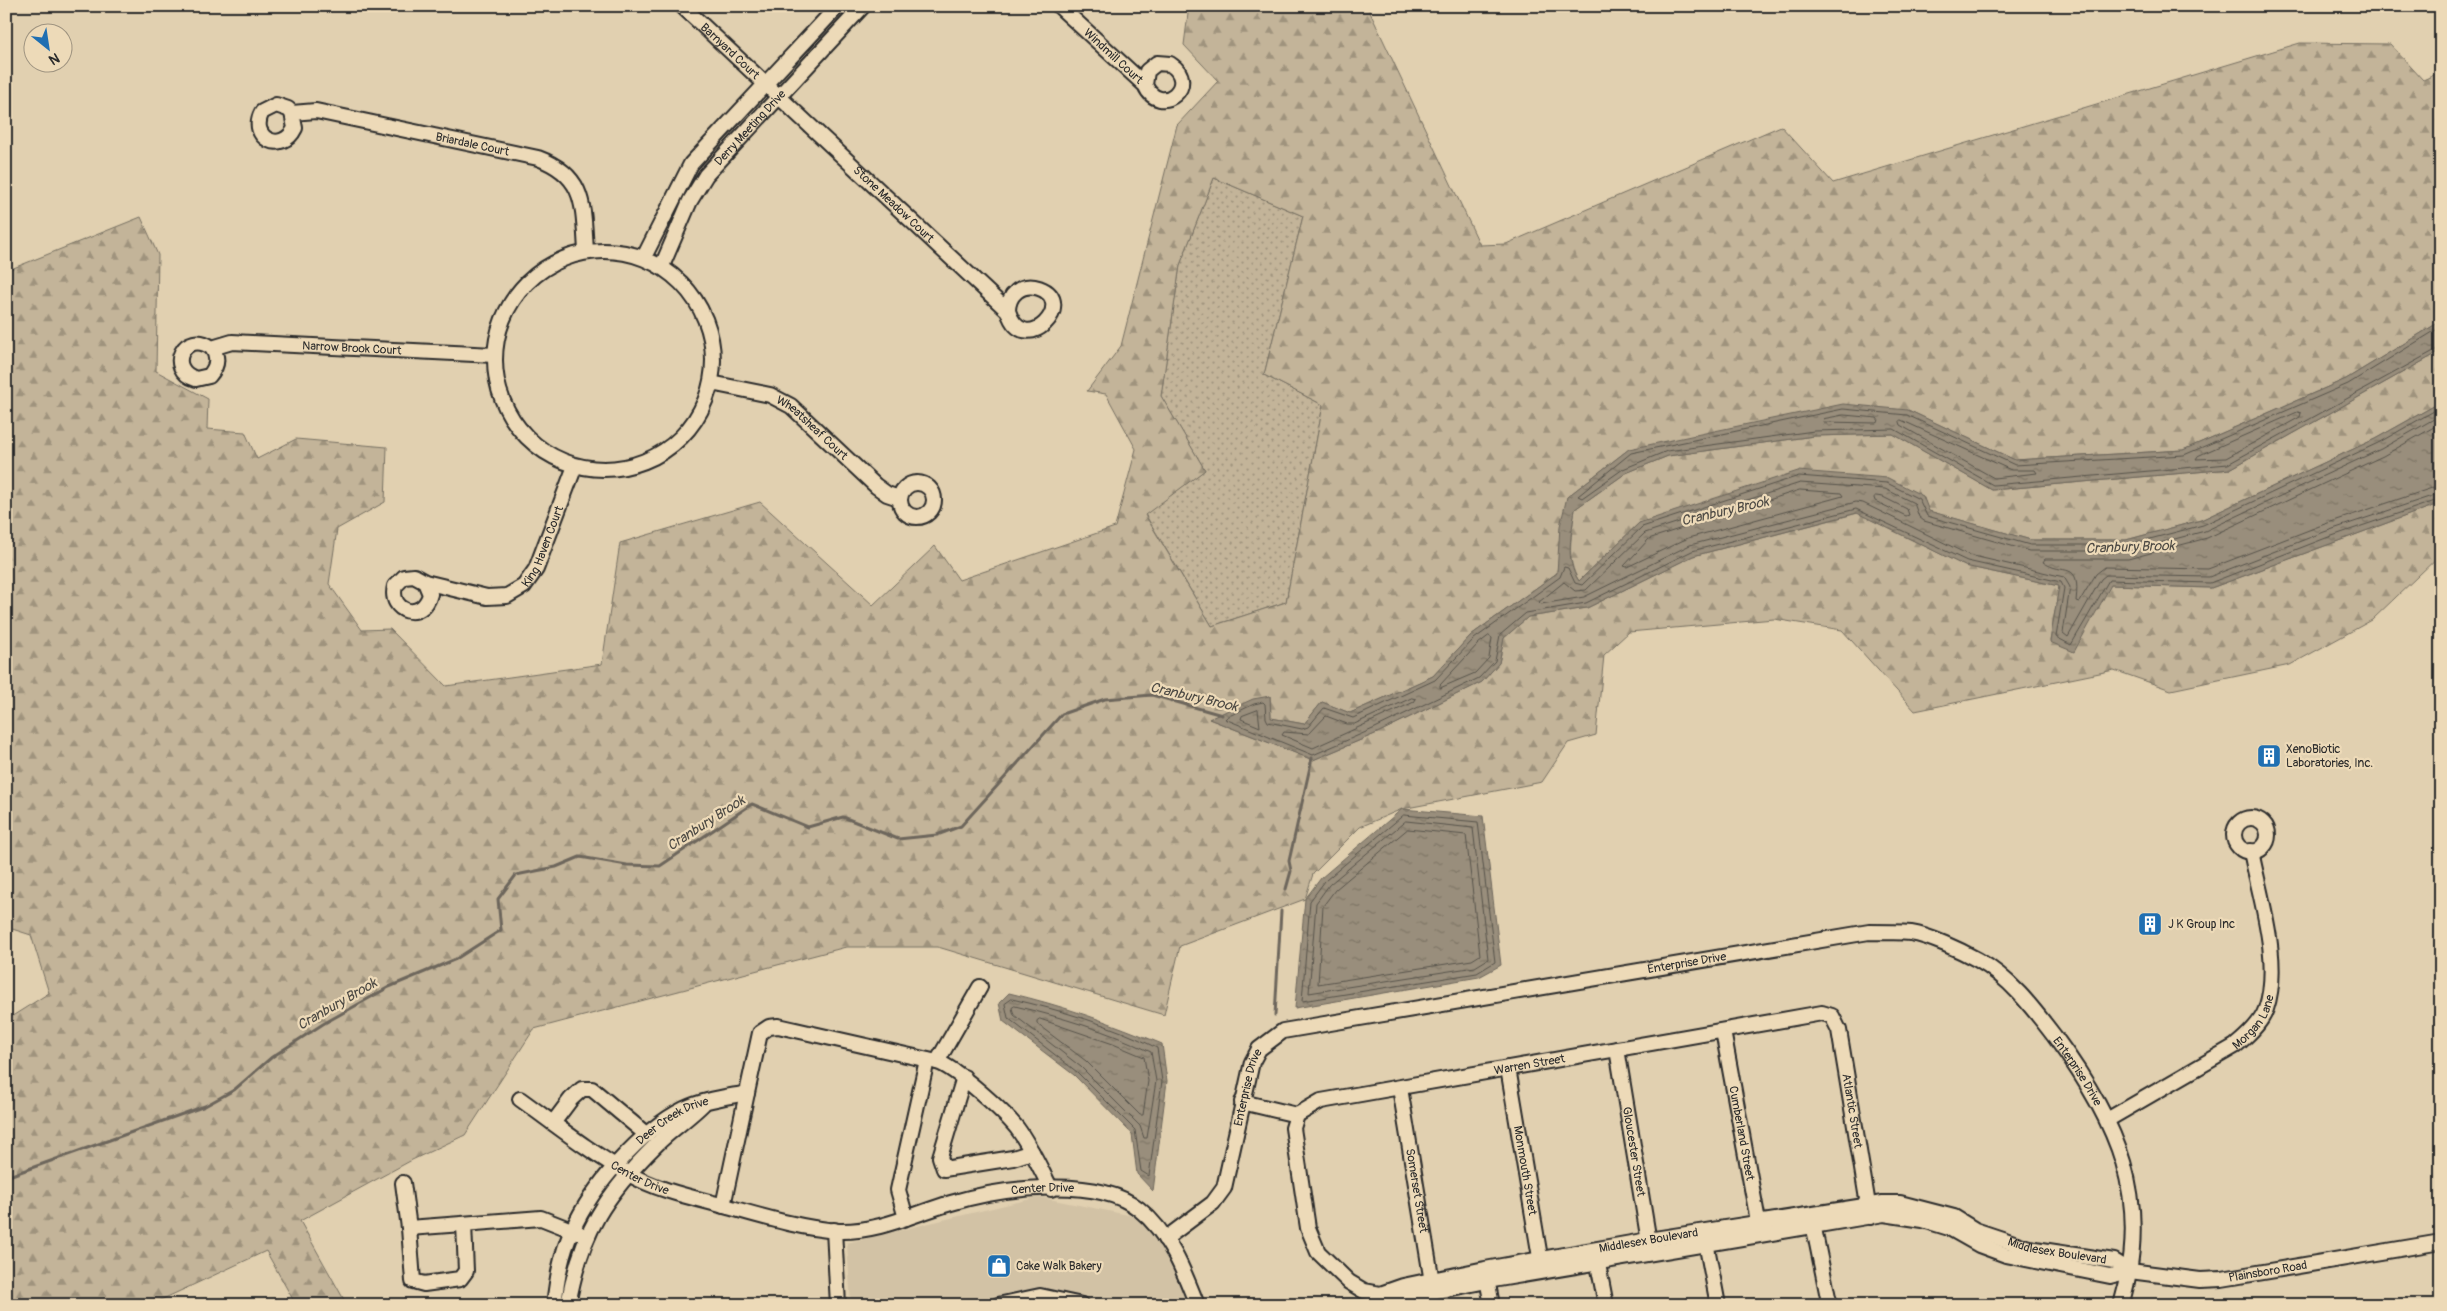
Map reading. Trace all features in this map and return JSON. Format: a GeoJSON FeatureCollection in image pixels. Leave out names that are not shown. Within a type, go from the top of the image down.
{"type":"FeatureCollection","features":[{"type":"Feature","properties":{"kind":"street","name":"Barnyard Court"},"geometry":{"type":"LineString","coordinates":[[682,6],[778,97]]}},
{"type":"Feature","properties":{"kind":"street","name":"Derry Meeting Drive"},"geometry":{"type":"LineString","coordinates":[[644,257],[691,164],[838,6]]}},
{"type":"Feature","properties":{"kind":"street","name":"Derry Meeting Drive"},"geometry":{"type":"LineString","coordinates":[[662,266],[690,201],[706,175],[863,6]]}},
{"type":"Feature","properties":{"kind":"street","name":"Windmill Court"},"geometry":{"type":"LineString","coordinates":[[1059,6],[1145,86]]}},
{"type":"Feature","properties":{"kind":"street","name":"Stone Meadow Court"},"geometry":{"type":"LineString","coordinates":[[778,97],[1008,311]]}},
{"type":"Feature","properties":{"kind":"street","name":"Briardale Court"},"geometry":{"type":"LineString","coordinates":[[292,113],[316,111],[538,158],[554,164],[569,176],[578,189],[583,208],[586,251]]}},
{"type":"Feature","properties":{"kind":"street"},"geometry":{"type":"LineString","coordinates":[[615,250],[644,257],[662,266],[687,288],[705,316],[713,349],[711,383],[698,416],[675,443],[645,462],[610,469],[574,466],[547,454],[524,436],[507,412],[497,385],[494,355],[499,326],[512,299],[532,277],[557,260],[586,251],[615,250]]}},
{"type":"Feature","properties":{"kind":"street","name":"Narrow Brook Court"},"geometry":{"type":"LineString","coordinates":[[212,348],[232,342],[494,355]]}},
{"type":"Feature","properties":{"kind":"street","name":"Wheatsheaf Court"},"geometry":{"type":"LineString","coordinates":[[711,383],[770,395],[791,406],[876,486],[887,494],[899,498]]}},
{"type":"Feature","properties":{"kind":"street","name":"King Haven Court"},"geometry":{"type":"LineString","coordinates":[[425,582],[487,597],[507,596],[524,586],[536,568],[574,466]]}},
{"type":"Feature","properties":{"kind":"street","name":"Morgan Lane"},"geometry":{"type":"LineString","coordinates":[[2107,1120],[2234,1046],[2250,1034],[2266,1011],[2272,982],[2271,952],[2250,851]]}},
{"type":"Feature","properties":{"kind":"street","name":"Enterprise Drive"},"geometry":{"type":"LineString","coordinates":[[1165,1239],[1213,1203],[1224,1188],[1252,1062],[1259,1049],[1283,1031],[1869,932],[1912,933],[1956,949],[1978,960],[2010,982],[2039,1016],[2075,1065],[2107,1120],[2120,1149],[2128,1184],[2134,1230],[2130,1271]]}},
{"type":"Feature","properties":{"kind":"street"},"geometry":{"type":"LineString","coordinates":[[906,1218],[898,1190],[932,1061],[980,987]]}},
{"type":"Feature","properties":{"kind":"street","name":"Warren Street"},"geometry":{"type":"LineString","coordinates":[[1297,1115],[1321,1102],[1822,1013]]}},
{"type":"Feature","properties":{"kind":"street","name":"Atlantic Street"},"geometry":{"type":"LineString","coordinates":[[1822,1013],[1832,1016],[1839,1030],[1868,1211]]}},
{"type":"Feature","properties":{"kind":"street"},"geometry":{"type":"LineString","coordinates":[[723,1206],[760,1033],[769,1027],[778,1026],[932,1061],[957,1071],[1016,1126],[1051,1189]]}},
{"type":"Feature","properties":{"kind":"street","name":"Cumberland Street"},"geometry":{"type":"LineString","coordinates":[[1723,1031],[1759,1230]]}},
{"type":"Feature","properties":{"kind":"street","name":"Gloucester Street"},"geometry":{"type":"LineString","coordinates":[[1617,1049],[1650,1247]]}},
{"type":"Feature","properties":{"kind":"street","name":"Monmouth Street"},"geometry":{"type":"LineString","coordinates":[[1508,1068],[1541,1266]]}},
{"type":"Feature","properties":{"kind":"street"},"geometry":{"type":"LineString","coordinates":[[964,1077],[940,1157],[944,1170],[1013,1158],[1032,1152]]}},
{"type":"Feature","properties":{"kind":"street","name":"Somerset Street"},"geometry":{"type":"LineString","coordinates":[[1400,1088],[1433,1285]]}},
{"type":"Feature","properties":{"kind":"street"},"geometry":{"type":"LineString","coordinates":[[553,1124],[570,1098],[582,1089],[592,1089],[647,1134]]}},
{"type":"Feature","properties":{"kind":"street"},"geometry":{"type":"LineString","coordinates":[[704,1103],[747,1093]]}},
{"type":"Feature","properties":{"kind":"street","name":"Center Drive"},"geometry":{"type":"LineString","coordinates":[[520,1100],[628,1174],[673,1192],[723,1206],[768,1218],[834,1230],[863,1230],[971,1196],[1013,1190],[1051,1189],[1100,1192],[1123,1199],[1140,1210],[1165,1239],[1185,1274],[1197,1305]]}},
{"type":"Feature","properties":{"kind":"street"},"geometry":{"type":"LineString","coordinates":[[1242,1102],[1297,1115]]}},
{"type":"Feature","properties":{"kind":"street","name":"Deer Creek Drive"},"geometry":{"type":"LineString","coordinates":[[554,1305],[559,1271],[572,1231],[594,1194],[615,1166],[647,1134],[685,1108],[704,1103]]}},
{"type":"Feature","properties":{"kind":"street","name":"Deer Creek Drive"},"geometry":{"type":"LineString","coordinates":[[568,1305],[575,1270],[587,1236],[609,1196],[658,1142],[683,1123],[704,1103]]}},
{"type":"Feature","properties":{"kind":"street","name":"Middlesex Boulevard"},"geometry":{"type":"LineString","coordinates":[[1297,1115],[1293,1128],[1308,1228],[1318,1252],[1349,1282],[1382,1299],[1433,1285],[1486,1275],[1812,1221],[1900,1203],[1954,1218],[1975,1230],[2028,1248],[2114,1261],[2130,1271]]}},
{"type":"Feature","properties":{"kind":"street"},"geometry":{"type":"LineString","coordinates":[[403,1183],[413,1281],[424,1284],[460,1279],[466,1271],[464,1224]]}},
{"type":"Feature","properties":{"kind":"street"},"geometry":{"type":"LineString","coordinates":[[409,1228],[540,1218],[587,1236]]}},
{"type":"Feature","properties":{"kind":"street"},"geometry":{"type":"LineString","coordinates":[[1812,1221],[1829,1302]]}},
{"type":"Feature","properties":{"kind":"street"},"geometry":{"type":"LineString","coordinates":[[834,1230],[838,1305]]}},
{"type":"Feature","properties":{"kind":"street"},"geometry":{"type":"LineString","coordinates":[[1706,1238],[1718,1305]]}},
{"type":"Feature","properties":{"kind":"street","name":"Plainsboro Road"},"geometry":{"type":"LineString","coordinates":[[2130,1271],[2200,1280],[2222,1279],[2441,1242]]}},
{"type":"Feature","properties":{"kind":"street"},"geometry":{"type":"LineString","coordinates":[[1597,1257],[1606,1305]]}},
{"type":"Feature","properties":{"kind":"street"},"geometry":{"type":"LineString","coordinates":[[2121,1305],[2130,1271]]}},
{"type":"Feature","properties":{"kind":"street"},"geometry":{"type":"LineString","coordinates":[[1486,1275],[1492,1305]]}},
{"type":"Feature","properties":{"kind":"street"},"geometry":{"type":"LineString","coordinates":[[998,1305],[1040,1296],[1082,1305]]}},
{"type":"Feature","properties":{"kind":"shaded area"},"geometry":{"type":"Polygon","coordinates":[[[1039,1197],[1138,1217],[1160,1244],[1188,1298],[1187,1305],[851,1305],[847,1243],[1039,1197]]]}},
{"type":"Feature","properties":{"kind":"green space"},"geometry":{"type":"Polygon","coordinates":[[[1189,6],[1367,6],[1480,245],[1506,244],[1781,126],[1833,183],[2300,43],[2390,44],[2423,80],[2441,72],[2441,321],[2346,379],[2183,450],[2015,460],[1908,410],[1629,449],[1567,497],[1557,573],[1471,635],[1433,676],[1350,713],[1322,702],[1304,724],[1271,718],[1270,696],[1209,719],[1313,760],[1375,734],[1482,682],[1499,663],[1504,638],[1528,617],[1587,608],[1693,556],[1858,513],[1965,566],[2059,586],[2050,641],[2111,585],[2211,588],[2441,503],[2441,554],[2372,620],[2290,665],[2171,690],[2114,670],[1915,711],[1842,630],[1774,619],[1629,632],[1604,655],[1596,735],[1568,743],[1542,782],[1402,809],[1360,827],[1313,874],[1305,899],[1180,946],[1164,1015],[938,947],[846,947],[534,1029],[465,1135],[412,1160],[300,1221],[347,1305],[296,1305],[266,1251],[150,1305],[6,1305],[6,1020],[49,993],[31,935],[6,927],[6,783],[9,781],[6,774],[6,271],[141,217],[158,255],[156,371],[208,399],[207,429],[245,432],[257,459],[296,439],[387,447],[385,502],[337,529],[329,584],[362,630],[390,629],[446,686],[602,664],[620,543],[760,502],[873,605],[935,546],[959,580],[1115,527],[1136,449],[1106,394],[1087,391],[1121,346],[1177,125],[1218,81],[1184,45],[1189,6]],[[1214,178],[1180,265],[1161,396],[1205,470],[1145,515],[1212,626],[1286,602],[1323,405],[1264,375],[1303,216],[1214,178]]]}},
{"type":"Feature","properties":{"kind":"green space"},"geometry":{"type":"Polygon","coordinates":[[[1214,178],[1303,216],[1264,375],[1323,405],[1286,602],[1212,626],[1145,514],[1205,470],[1161,396],[1180,265],[1214,178]]]}},
{"type":"Feature","properties":{"kind":"green space"},"geometry":{"type":"Polygon","coordinates":[[[2441,351],[2441,402],[2375,439],[2201,520],[2126,540],[2031,540],[1928,511],[1923,496],[1639,523],[1579,581],[1572,564],[1571,537],[1575,509],[1626,473],[1668,456],[1814,436],[1893,434],[1992,490],[2230,469],[2441,351]]]}},
{"type":"Feature","properties":{"kind":"water"},"geometry":{"type":"Polygon","coordinates":[[[2441,321],[2441,351],[2230,469],[1992,490],[1893,434],[1814,436],[1668,456],[1626,473],[1575,509],[1570,555],[1574,573],[1579,581],[1639,523],[1798,471],[1888,478],[1923,496],[1929,511],[2031,540],[2126,540],[2201,520],[2375,439],[2441,402],[2441,503],[2211,588],[2111,585],[2074,652],[2050,642],[2059,586],[1965,566],[1857,513],[1693,556],[1587,608],[1528,617],[1504,638],[1499,663],[1482,682],[1375,734],[1313,760],[1209,719],[1253,699],[1270,696],[1271,718],[1304,724],[1322,702],[1350,713],[1433,676],[1471,635],[1557,573],[1560,526],[1567,497],[1629,449],[1843,404],[1908,410],[2015,460],[2183,450],[2346,379],[2441,321]]]}},
{"type":"Feature","properties":{"kind":"water"},"geometry":{"type":"Polygon","coordinates":[[[1402,809],[1483,816],[1501,965],[1479,977],[1295,1008],[1305,899],[1321,878],[1402,809]]]}},
{"type":"Feature","properties":{"kind":"water"},"geometry":{"type":"Polygon","coordinates":[[[1009,993],[1086,1015],[1162,1044],[1167,1081],[1153,1191],[1137,1174],[1132,1134],[1074,1075],[1003,1021],[999,1003],[1009,993]]]}},
{"type":"Feature","properties":{"kind":"waterway","name":"Cranbury Brook"},"geometry":{"type":"LineString","coordinates":[[6,1177],[205,1106],[234,1090],[272,1057],[323,1024],[389,987],[456,959],[501,930],[498,899],[516,875],[556,867],[580,857],[627,865],[660,866],[752,804],[808,827],[843,817],[898,839],[937,835],[961,826],[1062,714],[1105,699],[1152,695],[1222,715]]}},
{"type":"Feature","properties":{"kind":"waterway"},"geometry":{"type":"LineString","coordinates":[[1286,889],[1291,871],[1289,861],[1312,758]]}},
{"type":"Feature","properties":{"kind":"waterway"},"geometry":{"type":"LineString","coordinates":[[1275,1015],[1281,911]]}},
{"type":"Feature","properties":{"kind":"place","name":"XenoBiotic Laboratories, Inc."},"geometry":{"type":"Point","coordinates":[2269,756]}},
{"type":"Feature","properties":{"kind":"place","name":"J K Group Inc"},"geometry":{"type":"Point","coordinates":[2150,924]}},
{"type":"Feature","properties":{"kind":"place","name":"Cake Walk Bakery"},"geometry":{"type":"Point","coordinates":[999,1266]}}]}
